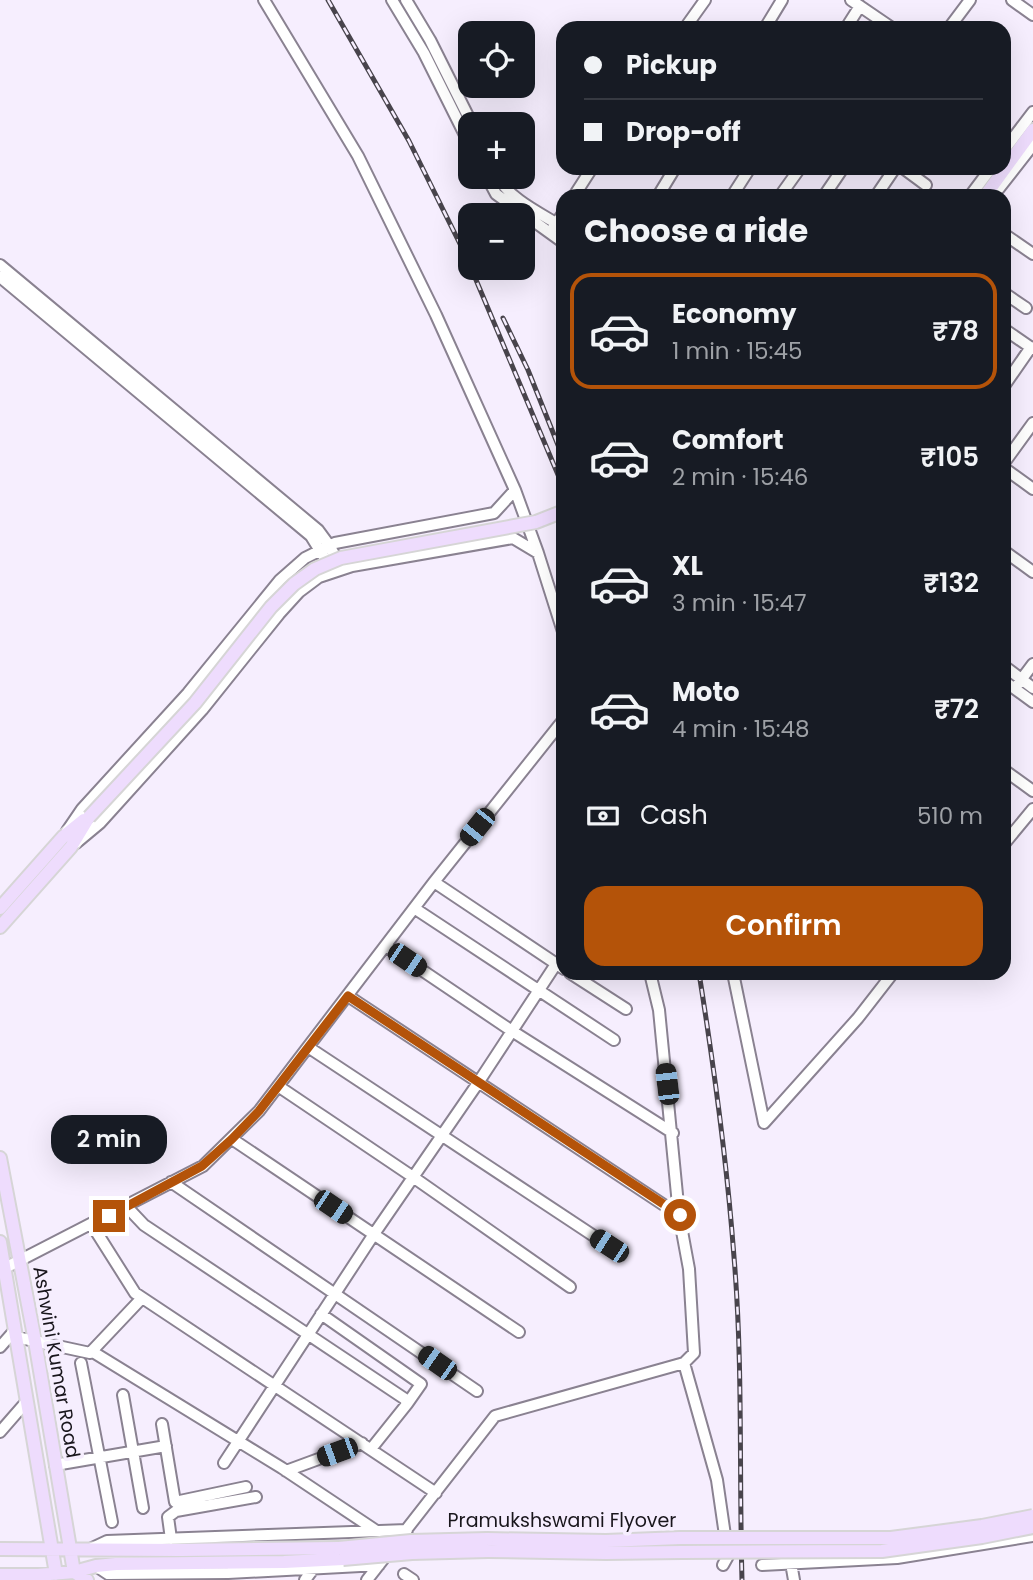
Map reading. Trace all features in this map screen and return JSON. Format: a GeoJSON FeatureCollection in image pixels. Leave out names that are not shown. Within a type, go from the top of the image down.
{"type":"FeatureCollection","features":[{"type":"Feature","properties":{"kind":"main road"},"geometry":{"type":"LineString","coordinates":[[1011,160],[1033,130]]}},
{"type":"Feature","properties":{"kind":"main road"},"geometry":{"type":"LineString","coordinates":[[0,927],[67,842],[195,703],[271,607],[294,584],[315,569],[341,558],[536,522],[556,514]]}},
{"type":"Feature","properties":{"kind":"main road"},"geometry":{"type":"LineString","coordinates":[[0,908],[67,842]]}},
{"type":"Feature","properties":{"kind":"main road","name":"Ashwini Kumar Road"},"geometry":{"type":"LineString","coordinates":[[0,1158],[35,1341],[74,1572]]}},
{"type":"Feature","properties":{"kind":"main road","name":"Ashwini Kumar Road"},"geometry":{"type":"LineString","coordinates":[[0,1242],[56,1574]]}},
{"type":"Feature","properties":{"kind":"main road","name":"Pramukshswami Flyover"},"geometry":{"type":"LineString","coordinates":[[0,1576],[36,1577],[96,1566],[186,1557],[411,1541],[891,1538],[982,1527],[1033,1516]]}},
{"type":"Feature","properties":{"kind":"main road","name":"Pramukshswami Flyover"},"geometry":{"type":"LineString","coordinates":[[0,1549],[89,1549],[284,1562],[467,1551],[882,1551],[1033,1527]]}},
{"type":"Feature","properties":{"kind":"main road"},"geometry":{"type":"LineString","coordinates":[[74,1572],[87,1580]]}},
{"type":"Feature","properties":{"kind":"street"},"geometry":{"type":"LineString","coordinates":[[264,0],[358,156],[436,315],[515,490],[556,610]]}},
{"type":"Feature","properties":{"kind":"street"},"geometry":{"type":"LineString","coordinates":[[392,0],[426,57],[458,121]]}},
{"type":"Feature","properties":{"kind":"street"},"geometry":{"type":"LineString","coordinates":[[406,0],[430,40],[466,112]]}},
{"type":"Feature","properties":{"kind":"street"},"geometry":{"type":"LineString","coordinates":[[690,21],[705,0]]}},
{"type":"Feature","properties":{"kind":"street"},"geometry":{"type":"LineString","coordinates":[[769,21],[782,0]]}},
{"type":"Feature","properties":{"kind":"street"},"geometry":{"type":"LineString","coordinates":[[954,21],[970,0]]}},
{"type":"Feature","properties":{"kind":"street"},"geometry":{"type":"LineString","coordinates":[[1012,0],[1033,15]]}},
{"type":"Feature","properties":{"kind":"street"},"geometry":{"type":"LineString","coordinates":[[849,21],[856,3],[882,21]]}},
{"type":"Feature","properties":{"kind":"street"},"geometry":{"type":"LineString","coordinates":[[1011,141],[1033,112]]}},
{"type":"Feature","properties":{"kind":"street"},"geometry":{"type":"LineString","coordinates":[[1011,173],[1033,145]]}},
{"type":"Feature","properties":{"kind":"street"},"geometry":{"type":"LineString","coordinates":[[913,175],[924,183],[924,175]]}},
{"type":"Feature","properties":{"kind":"street"},"geometry":{"type":"LineString","coordinates":[[998,189],[1009,175]]}},
{"type":"Feature","properties":{"kind":"street"},"geometry":{"type":"LineString","coordinates":[[493,189],[496,194],[556,237]]}},
{"type":"Feature","properties":{"kind":"street"},"geometry":{"type":"LineString","coordinates":[[507,189],[556,223]]}},
{"type":"Feature","properties":{"kind":"street"},"geometry":{"type":"LineString","coordinates":[[550,233],[556,228]]}},
{"type":"Feature","properties":{"kind":"street"},"geometry":{"type":"LineString","coordinates":[[1011,239],[1033,254]]}},
{"type":"Feature","properties":{"kind":"street"},"geometry":{"type":"LineString","coordinates":[[0,265],[318,530],[337,570]]}},
{"type":"Feature","properties":{"kind":"street"},"geometry":{"type":"LineString","coordinates":[[0,276],[325,547]]}},
{"type":"Feature","properties":{"kind":"street"},"geometry":{"type":"LineString","coordinates":[[1011,298],[1027,308]]}},
{"type":"Feature","properties":{"kind":"street"},"geometry":{"type":"LineString","coordinates":[[1011,334],[1032,348],[1011,376]]}},
{"type":"Feature","properties":{"kind":"street"},"geometry":{"type":"LineString","coordinates":[[1011,456],[1033,423]]}},
{"type":"Feature","properties":{"kind":"street"},"geometry":{"type":"LineString","coordinates":[[1011,472],[1033,489]]}},
{"type":"Feature","properties":{"kind":"street"},"geometry":{"type":"LineString","coordinates":[[67,842],[82,809],[188,693],[280,580],[304,558],[325,547],[494,513],[515,490]]}},
{"type":"Feature","properties":{"kind":"street"},"geometry":{"type":"LineString","coordinates":[[67,842],[100,823],[202,710],[279,614],[299,592],[319,577],[337,570],[513,538],[538,553]]}},
{"type":"Feature","properties":{"kind":"street"},"geometry":{"type":"LineString","coordinates":[[1011,556],[1033,572]]}},
{"type":"Feature","properties":{"kind":"street"},"geometry":{"type":"LineString","coordinates":[[1018,684],[1033,664]]}},
{"type":"Feature","properties":{"kind":"street"},"geometry":{"type":"LineString","coordinates":[[1011,675],[1033,702]]}},
{"type":"Feature","properties":{"kind":"street"},"geometry":{"type":"LineString","coordinates":[[1011,682],[1033,688]]}},
{"type":"Feature","properties":{"kind":"street"},"geometry":{"type":"LineString","coordinates":[[5,1268],[202,1166],[232,1139],[278,1086],[434,882],[556,729]]}},
{"type":"Feature","properties":{"kind":"street"},"geometry":{"type":"LineString","coordinates":[[1011,775],[1033,791]]}},
{"type":"Feature","properties":{"kind":"street"},"geometry":{"type":"LineString","coordinates":[[1011,836],[1033,809]]}},
{"type":"Feature","properties":{"kind":"street"},"geometry":{"type":"LineString","coordinates":[[434,882],[556,964]]}},
{"type":"Feature","properties":{"kind":"street"},"geometry":{"type":"LineString","coordinates":[[414,908],[614,1040]]}},
{"type":"Feature","properties":{"kind":"street"},"geometry":{"type":"LineString","coordinates":[[386,946],[512,1031],[673,1133]]}},
{"type":"Feature","properties":{"kind":"street"},"geometry":{"type":"LineString","coordinates":[[224,1463],[537,991],[556,971]]}},
{"type":"Feature","properties":{"kind":"street"},"geometry":{"type":"LineString","coordinates":[[580,980],[626,1009]]}},
{"type":"Feature","properties":{"kind":"street"},"geometry":{"type":"LineString","coordinates":[[367,1580],[495,1416],[684,1363],[692,1357],[696,1347],[689,1269],[680,1215],[659,1010],[652,980]]}},
{"type":"Feature","properties":{"kind":"street"},"geometry":{"type":"LineString","coordinates":[[734,980],[764,1123],[858,1018],[888,980]]}},
{"type":"Feature","properties":{"kind":"street"},"geometry":{"type":"LineString","coordinates":[[348,996],[680,1215]]}},
{"type":"Feature","properties":{"kind":"street"},"geometry":{"type":"LineString","coordinates":[[308,1047],[609,1246]]}},
{"type":"Feature","properties":{"kind":"street"},"geometry":{"type":"LineString","coordinates":[[278,1086],[414,1177],[570,1287]]}},
{"type":"Feature","properties":{"kind":"street"},"geometry":{"type":"LineString","coordinates":[[232,1139],[519,1332]]}},
{"type":"Feature","properties":{"kind":"street"},"geometry":{"type":"LineString","coordinates":[[171,1182],[477,1391]]}},
{"type":"Feature","properties":{"kind":"street"},"geometry":{"type":"LineString","coordinates":[[126,1206],[144,1225],[402,1397],[407,1404]]}},
{"type":"Feature","properties":{"kind":"street"},"geometry":{"type":"LineString","coordinates":[[92,1225],[132,1290],[142,1298],[436,1493]]}},
{"type":"Feature","properties":{"kind":"street"},"geometry":{"type":"LineString","coordinates":[[93,1352],[142,1298]]}},
{"type":"Feature","properties":{"kind":"street"},"geometry":{"type":"LineString","coordinates":[[286,1471],[367,1446],[407,1404],[421,1384],[321,1314]]}},
{"type":"Feature","properties":{"kind":"street"},"geometry":{"type":"LineString","coordinates":[[0,1347],[15,1333],[35,1341],[85,1353],[93,1352],[286,1471],[374,1530]]}},
{"type":"Feature","properties":{"kind":"street"},"geometry":{"type":"LineString","coordinates":[[81,1363],[112,1522]]}},
{"type":"Feature","properties":{"kind":"street"},"geometry":{"type":"LineString","coordinates":[[684,1363],[717,1480],[728,1556],[723,1565]]}},
{"type":"Feature","properties":{"kind":"street"},"geometry":{"type":"LineString","coordinates":[[123,1395],[144,1508]]}},
{"type":"Feature","properties":{"kind":"street"},"geometry":{"type":"LineString","coordinates":[[0,1432],[27,1401]]}},
{"type":"Feature","properties":{"kind":"street"},"geometry":{"type":"LineString","coordinates":[[162,1424],[175,1502],[246,1487]]}},
{"type":"Feature","properties":{"kind":"street"},"geometry":{"type":"LineString","coordinates":[[55,1465],[166,1446]]}},
{"type":"Feature","properties":{"kind":"street"},"geometry":{"type":"LineString","coordinates":[[171,1539],[168,1517],[176,1511],[256,1497]]}},
{"type":"Feature","properties":{"kind":"street"},"geometry":{"type":"LineString","coordinates":[[89,1549],[107,1541],[407,1530]]}},
{"type":"Feature","properties":{"kind":"street"},"geometry":{"type":"LineString","coordinates":[[762,1565],[897,1559],[1033,1536]]}},
{"type":"Feature","properties":{"kind":"street"},"geometry":{"type":"LineString","coordinates":[[791,1563],[794,1580]]}},
{"type":"Feature","properties":{"kind":"street"},"geometry":{"type":"LineString","coordinates":[[96,1566],[108,1574],[225,1576],[271,1570],[379,1565]]}},
{"type":"Feature","properties":{"kind":"street"},"geometry":{"type":"LineString","coordinates":[[305,1580],[314,1569]]}},
{"type":"Feature","properties":{"kind":"street"},"geometry":{"type":"LineString","coordinates":[[264,1580],[271,1570]]}},
{"type":"Feature","properties":{"kind":"railway"},"geometry":{"type":"LineString","coordinates":[[328,0],[409,141],[458,240]]}},
{"type":"Feature","properties":{"kind":"railway"},"geometry":{"type":"LineString","coordinates":[[476,280],[556,470]]}},
{"type":"Feature","properties":{"kind":"railway"},"geometry":{"type":"LineString","coordinates":[[503,318],[528,370],[556,440]]}},
{"type":"Feature","properties":{"kind":"railway"},"geometry":{"type":"LineString","coordinates":[[700,980],[720,1115],[737,1297],[742,1580]]}},
{"type":"Feature","properties":{"kind":"route"},"geometry":{"type":"LineString","coordinates":[[109,1216],[202,1166],[232,1139],[259,1111],[348,996],[680,1215]]}}]}
